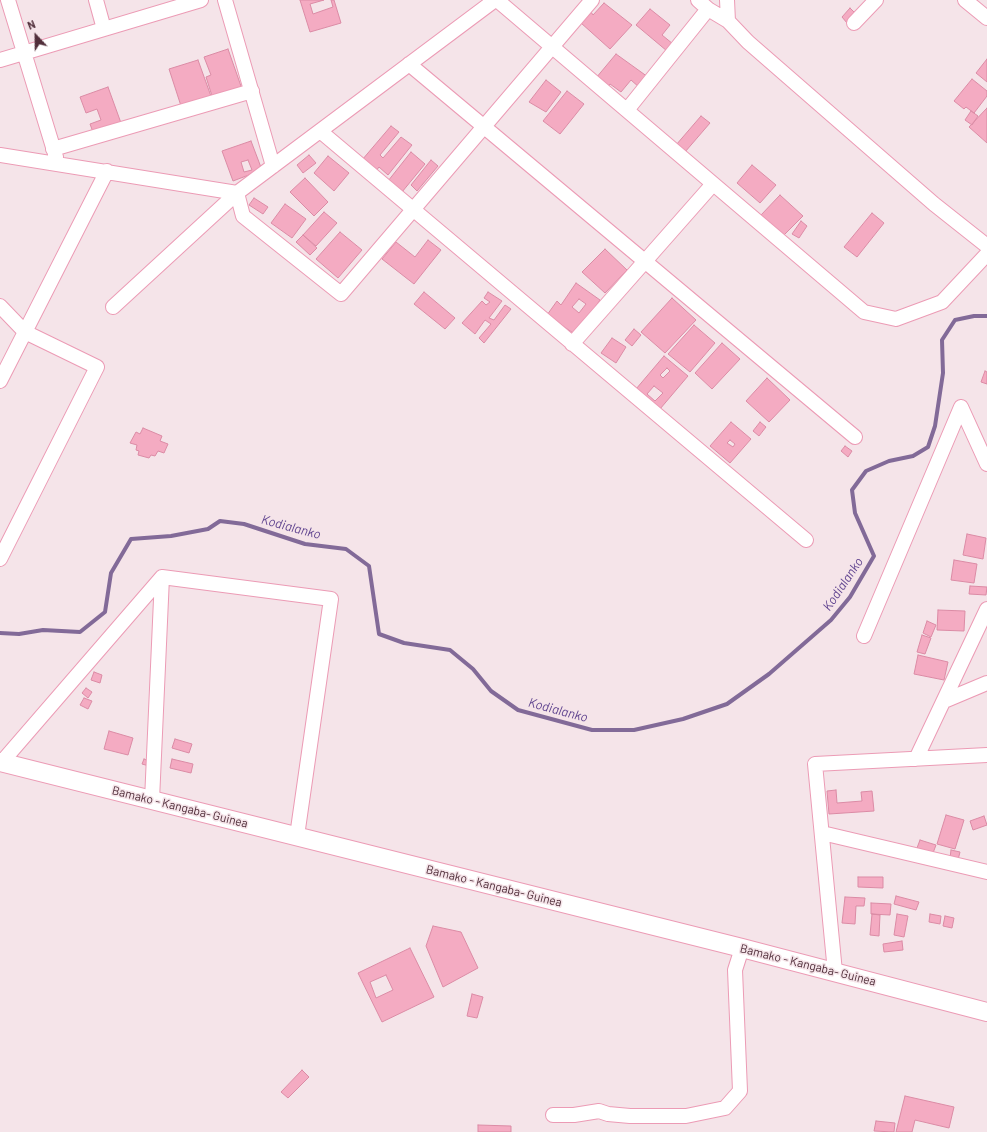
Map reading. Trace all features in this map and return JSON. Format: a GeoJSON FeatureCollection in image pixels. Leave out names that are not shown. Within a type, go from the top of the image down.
{"type":"FeatureCollection","features":[{"type":"Feature","properties":{"kind":"main road","name":"Bamako - Kangaba- Guinea"},"geometry":{"type":"LineString","coordinates":[[1,762],[742,948],[987,1012]]}},
{"type":"Feature","properties":{"kind":"street"},"geometry":{"type":"LineString","coordinates":[[8,0],[58,163]]}},
{"type":"Feature","properties":{"kind":"street"},"geometry":{"type":"LineString","coordinates":[[96,0],[104,29]]}},
{"type":"Feature","properties":{"kind":"street"},"geometry":{"type":"LineString","coordinates":[[0,60],[201,0]]}},
{"type":"Feature","properties":{"kind":"street"},"geometry":{"type":"LineString","coordinates":[[225,0],[273,166]]}},
{"type":"Feature","properties":{"kind":"street"},"geometry":{"type":"LineString","coordinates":[[113,307],[237,193],[496,0],[864,312],[896,319],[942,302],[987,254]]}},
{"type":"Feature","properties":{"kind":"street"},"geometry":{"type":"LineString","coordinates":[[237,193],[243,216],[341,294],[592,0]]}},
{"type":"Feature","properties":{"kind":"street"},"geometry":{"type":"LineString","coordinates":[[726,0],[728,21]]}},
{"type":"Feature","properties":{"kind":"street"},"geometry":{"type":"LineString","coordinates":[[854,23],[876,0]]}},
{"type":"Feature","properties":{"kind":"street"},"geometry":{"type":"LineString","coordinates":[[966,0],[987,18]]}},
{"type":"Feature","properties":{"kind":"street"},"geometry":{"type":"LineString","coordinates":[[627,110],[703,4],[728,21],[748,42],[934,204],[987,246]]}},
{"type":"Feature","properties":{"kind":"street"},"geometry":{"type":"LineString","coordinates":[[409,64],[855,438]]}},
{"type":"Feature","properties":{"kind":"street"},"geometry":{"type":"LineString","coordinates":[[53,149],[252,91]]}},
{"type":"Feature","properties":{"kind":"street"},"geometry":{"type":"LineString","coordinates":[[320,131],[412,210],[806,540]]}},
{"type":"Feature","properties":{"kind":"street"},"geometry":{"type":"LineString","coordinates":[[1,157],[58,163],[237,193]]}},
{"type":"Feature","properties":{"kind":"street"},"geometry":{"type":"LineString","coordinates":[[0,381],[107,171]]}},
{"type":"Feature","properties":{"kind":"street"},"geometry":{"type":"LineString","coordinates":[[572,344],[713,184]]}},
{"type":"Feature","properties":{"kind":"street"},"geometry":{"type":"LineString","coordinates":[[0,306],[25,332],[97,367],[0,559]]}},
{"type":"Feature","properties":{"kind":"street"},"geometry":{"type":"LineString","coordinates":[[864,636],[961,407],[981,435],[987,464]]}},
{"type":"Feature","properties":{"kind":"street"},"geometry":{"type":"LineString","coordinates":[[1,762],[162,576]]}},
{"type":"Feature","properties":{"kind":"street"},"geometry":{"type":"LineString","coordinates":[[152,800],[162,576]]}},
{"type":"Feature","properties":{"kind":"street"},"geometry":{"type":"LineString","coordinates":[[162,576],[331,599],[297,836]]}},
{"type":"Feature","properties":{"kind":"street"},"geometry":{"type":"LineString","coordinates":[[916,759],[987,609]]}},
{"type":"Feature","properties":{"kind":"street"},"geometry":{"type":"LineString","coordinates":[[944,701],[987,683]]}},
{"type":"Feature","properties":{"kind":"street"},"geometry":{"type":"LineString","coordinates":[[835,972],[815,764],[987,755]]}},
{"type":"Feature","properties":{"kind":"street"},"geometry":{"type":"LineString","coordinates":[[822,833],[987,872]]}},
{"type":"Feature","properties":{"kind":"street"},"geometry":{"type":"LineString","coordinates":[[553,1115],[574,1115],[599,1111],[608,1114],[622,1115],[686,1116],[725,1108],[740,1091],[735,970],[742,948]]}},
{"type":"Feature","properties":{"kind":"building"},"geometry":{"type":"Polygon","coordinates":[[[300,0],[324,0],[310,4],[313,14],[333,7],[331,0],[334,0],[341,23],[310,32],[300,0]]]}},
{"type":"Feature","properties":{"kind":"building"},"geometry":{"type":"Polygon","coordinates":[[[604,3],[632,25],[610,49],[581,23],[591,12],[593,15],[604,3]]]}},
{"type":"Feature","properties":{"kind":"building"},"geometry":{"type":"Polygon","coordinates":[[[850,8],[856,14],[847,23],[842,17],[850,8]]]}},
{"type":"Feature","properties":{"kind":"building"},"geometry":{"type":"Polygon","coordinates":[[[650,9],[670,25],[662,35],[673,44],[667,51],[636,25],[650,9]]]}},
{"type":"Feature","properties":{"kind":"building"},"geometry":{"type":"Polygon","coordinates":[[[228,49],[242,89],[213,99],[206,77],[211,75],[204,57],[228,49]]]}},
{"type":"Feature","properties":{"kind":"building"},"geometry":{"type":"Polygon","coordinates":[[[616,54],[648,77],[640,88],[631,80],[621,92],[610,84],[608,87],[596,78],[616,54]]]}},
{"type":"Feature","properties":{"kind":"building"},"geometry":{"type":"Polygon","coordinates":[[[987,59],[987,82],[976,73],[987,59]]]}},
{"type":"Feature","properties":{"kind":"building"},"geometry":{"type":"Polygon","coordinates":[[[198,60],[212,99],[182,109],[169,69],[198,60]]]}},
{"type":"Feature","properties":{"kind":"building"},"geometry":{"type":"Polygon","coordinates":[[[972,79],[987,91],[987,96],[974,113],[966,107],[964,109],[954,101],[972,79]]]}},
{"type":"Feature","properties":{"kind":"building"},"geometry":{"type":"Polygon","coordinates":[[[546,80],[561,92],[546,112],[529,102],[546,80]]]}},
{"type":"Feature","properties":{"kind":"building"},"geometry":{"type":"Polygon","coordinates":[[[108,87],[121,123],[93,132],[90,124],[101,120],[97,109],[86,113],[80,97],[108,87]]]}},
{"type":"Feature","properties":{"kind":"building"},"geometry":{"type":"Polygon","coordinates":[[[567,91],[584,104],[560,134],[543,121],[567,91]]]}},
{"type":"Feature","properties":{"kind":"building"},"geometry":{"type":"Polygon","coordinates":[[[987,108],[987,143],[969,127],[987,108]]]}},
{"type":"Feature","properties":{"kind":"building"},"geometry":{"type":"Polygon","coordinates":[[[971,111],[978,116],[972,125],[965,120],[971,111]]]}},
{"type":"Feature","properties":{"kind":"building"},"geometry":{"type":"Polygon","coordinates":[[[701,116],[710,123],[685,152],[676,145],[701,116]]]}},
{"type":"Feature","properties":{"kind":"building"},"geometry":{"type":"Polygon","coordinates":[[[391,126],[399,132],[380,155],[383,158],[401,137],[412,145],[388,175],[379,167],[376,171],[362,160],[391,126]]]}},
{"type":"Feature","properties":{"kind":"building"},"geometry":{"type":"Polygon","coordinates":[[[251,141],[262,170],[233,181],[222,151],[251,141]],[[248,160],[241,162],[244,172],[252,170],[248,160]]]}},
{"type":"Feature","properties":{"kind":"building"},"geometry":{"type":"Polygon","coordinates":[[[411,152],[425,164],[402,192],[388,181],[411,152]]]}},
{"type":"Feature","properties":{"kind":"building"},"geometry":{"type":"Polygon","coordinates":[[[309,155],[316,163],[303,173],[297,165],[309,155]]]}},
{"type":"Feature","properties":{"kind":"building"},"geometry":{"type":"Polygon","coordinates":[[[328,156],[349,173],[334,191],[314,173],[328,156]]]}},
{"type":"Feature","properties":{"kind":"building"},"geometry":{"type":"Polygon","coordinates":[[[431,160],[438,166],[417,191],[411,185],[431,160]]]}},
{"type":"Feature","properties":{"kind":"building"},"geometry":{"type":"Polygon","coordinates":[[[752,165],[776,185],[760,203],[737,183],[752,165]]]}},
{"type":"Feature","properties":{"kind":"building"},"geometry":{"type":"Polygon","coordinates":[[[305,178],[328,202],[314,216],[290,192],[305,178]]]}},
{"type":"Feature","properties":{"kind":"building"},"geometry":{"type":"Polygon","coordinates":[[[780,195],[803,216],[783,236],[761,215],[780,195]]]}},
{"type":"Feature","properties":{"kind":"building"},"geometry":{"type":"Polygon","coordinates":[[[254,198],[268,207],[263,214],[249,205],[254,198]]]}},
{"type":"Feature","properties":{"kind":"building"},"geometry":{"type":"Polygon","coordinates":[[[285,204],[306,219],[292,238],[271,223],[285,204]]]}},
{"type":"Feature","properties":{"kind":"building"},"geometry":{"type":"Polygon","coordinates":[[[324,212],[337,223],[316,246],[303,235],[324,212]]]}},
{"type":"Feature","properties":{"kind":"building"},"geometry":{"type":"Polygon","coordinates":[[[872,213],[884,223],[857,257],[844,247],[872,213]]]}},
{"type":"Feature","properties":{"kind":"building"},"geometry":{"type":"Polygon","coordinates":[[[801,221],[807,226],[799,238],[792,234],[801,221]]]}},
{"type":"Feature","properties":{"kind":"building"},"geometry":{"type":"Polygon","coordinates":[[[340,232],[362,250],[338,278],[316,259],[340,232]]]}},
{"type":"Feature","properties":{"kind":"building"},"geometry":{"type":"Polygon","coordinates":[[[303,235],[317,248],[310,255],[296,242],[303,235]]]}},
{"type":"Feature","properties":{"kind":"building"},"geometry":{"type":"Polygon","coordinates":[[[428,240],[441,250],[414,284],[382,259],[396,242],[415,257],[428,240]]]}},
{"type":"Feature","properties":{"kind":"building"},"geometry":{"type":"Polygon","coordinates":[[[605,249],[627,270],[605,293],[582,272],[605,249]]]}},
{"type":"Feature","properties":{"kind":"building"},"geometry":{"type":"Polygon","coordinates":[[[576,283],[600,300],[576,335],[547,315],[557,301],[561,305],[576,283]],[[579,299],[572,307],[579,313],[586,304],[579,299]]]}},
{"type":"Feature","properties":{"kind":"building"},"geometry":{"type":"Polygon","coordinates":[[[424,292],[455,318],[445,329],[414,304],[424,292]]]}},
{"type":"Feature","properties":{"kind":"building"},"geometry":{"type":"Polygon","coordinates":[[[488,292],[502,301],[489,318],[494,320],[505,305],[511,309],[484,343],[479,338],[491,324],[485,320],[475,334],[462,323],[482,301],[486,305],[490,302],[484,298],[488,292]]]}},
{"type":"Feature","properties":{"kind":"building"},"geometry":{"type":"Polygon","coordinates":[[[672,298],[696,320],[665,353],[641,332],[672,298]]]}},
{"type":"Feature","properties":{"kind":"building"},"geometry":{"type":"Polygon","coordinates":[[[694,325],[715,343],[690,372],[668,354],[694,325]]]}},
{"type":"Feature","properties":{"kind":"building"},"geometry":{"type":"Polygon","coordinates":[[[634,329],[641,335],[632,346],[625,340],[634,329]]]}},
{"type":"Feature","properties":{"kind":"building"},"geometry":{"type":"Polygon","coordinates":[[[612,338],[626,347],[616,363],[601,353],[612,338]]]}},
{"type":"Feature","properties":{"kind":"building"},"geometry":{"type":"Polygon","coordinates":[[[722,343],[740,359],[712,389],[695,373],[722,343]]]}},
{"type":"Feature","properties":{"kind":"building"},"geometry":{"type":"Polygon","coordinates":[[[664,356],[688,376],[660,409],[636,389],[664,356]]]}},
{"type":"Feature","properties":{"kind":"building"},"geometry":{"type":"Polygon","coordinates":[[[667,368],[670,371],[663,378],[660,375],[667,368]]]}},
{"type":"Feature","properties":{"kind":"building"},"geometry":{"type":"Polygon","coordinates":[[[985,371],[987,372],[987,384],[981,382],[985,371]]]}},
{"type":"Feature","properties":{"kind":"building"},"geometry":{"type":"Polygon","coordinates":[[[767,378],[790,400],[769,422],[746,401],[767,378]]]}},
{"type":"Feature","properties":{"kind":"building"},"geometry":{"type":"Polygon","coordinates":[[[654,386],[663,393],[655,401],[647,394],[654,386]]]}},
{"type":"Feature","properties":{"kind":"building"},"geometry":{"type":"Polygon","coordinates":[[[731,422],[751,439],[730,463],[710,446],[731,422]],[[730,440],[727,443],[733,447],[735,444],[730,440]]]}},
{"type":"Feature","properties":{"kind":"building"},"geometry":{"type":"Polygon","coordinates":[[[760,422],[766,427],[759,436],[753,431],[760,422]]]}},
{"type":"Feature","properties":{"kind":"building"},"geometry":{"type":"Polygon","coordinates":[[[143,428],[162,436],[160,441],[168,444],[164,453],[158,451],[155,456],[151,455],[149,458],[138,455],[139,451],[136,450],[137,445],[130,443],[136,432],[140,434],[143,428]]]}},
{"type":"Feature","properties":{"kind":"building"},"geometry":{"type":"Polygon","coordinates":[[[845,446],[852,451],[848,457],[841,451],[845,446]]]}},
{"type":"Feature","properties":{"kind":"building"},"geometry":{"type":"Polygon","coordinates":[[[967,534],[986,538],[983,559],[963,555],[967,534]]]}},
{"type":"Feature","properties":{"kind":"building"},"geometry":{"type":"Polygon","coordinates":[[[954,560],[977,564],[974,583],[951,580],[954,560]]]}},
{"type":"Feature","properties":{"kind":"building"},"geometry":{"type":"Polygon","coordinates":[[[970,586],[987,587],[986,595],[969,594],[970,586]]]}},
{"type":"Feature","properties":{"kind":"building"},"geometry":{"type":"Polygon","coordinates":[[[938,610],[965,611],[964,631],[937,630],[938,610]]]}},
{"type":"Feature","properties":{"kind":"building"},"geometry":{"type":"Polygon","coordinates":[[[927,621],[936,625],[931,637],[923,633],[927,621]]]}},
{"type":"Feature","properties":{"kind":"building"},"geometry":{"type":"Polygon","coordinates":[[[922,635],[931,638],[925,654],[917,652],[922,635]]]}},
{"type":"Feature","properties":{"kind":"building"},"geometry":{"type":"Polygon","coordinates":[[[918,655],[948,662],[944,680],[914,674],[918,655]]]}},
{"type":"Feature","properties":{"kind":"building"},"geometry":{"type":"Polygon","coordinates":[[[94,672],[102,675],[100,683],[91,680],[94,672]]]}},
{"type":"Feature","properties":{"kind":"building"},"geometry":{"type":"Polygon","coordinates":[[[86,688],[92,692],[88,698],[82,693],[86,688]]]}},
{"type":"Feature","properties":{"kind":"building"},"geometry":{"type":"Polygon","coordinates":[[[84,698],[92,701],[88,709],[80,705],[84,698]]]}},
{"type":"Feature","properties":{"kind":"building"},"geometry":{"type":"Polygon","coordinates":[[[109,731],[133,738],[128,755],[104,749],[109,731]]]}},
{"type":"Feature","properties":{"kind":"building"},"geometry":{"type":"Polygon","coordinates":[[[175,739],[192,744],[189,753],[172,748],[175,739]]]}},
{"type":"Feature","properties":{"kind":"building"},"geometry":{"type":"Polygon","coordinates":[[[144,759],[151,762],[149,766],[142,764],[144,759]]]}},
{"type":"Feature","properties":{"kind":"building"},"geometry":{"type":"Polygon","coordinates":[[[172,759],[193,764],[191,773],[170,768],[172,759]]]}},
{"type":"Feature","properties":{"kind":"building"},"geometry":{"type":"Polygon","coordinates":[[[836,790],[837,803],[862,801],[861,792],[872,791],[874,811],[829,814],[827,791],[836,790]]]}},
{"type":"Feature","properties":{"kind":"building"},"geometry":{"type":"Polygon","coordinates":[[[946,815],[964,820],[955,849],[937,844],[946,815]]]}},
{"type":"Feature","properties":{"kind":"building"},"geometry":{"type":"Polygon","coordinates":[[[984,816],[987,825],[973,830],[970,821],[984,816]]]}},
{"type":"Feature","properties":{"kind":"building"},"geometry":{"type":"Polygon","coordinates":[[[920,840],[936,845],[933,853],[917,848],[920,840]]]}},
{"type":"Feature","properties":{"kind":"building"},"geometry":{"type":"Polygon","coordinates":[[[951,850],[960,852],[958,860],[950,858],[951,850]]]}},
{"type":"Feature","properties":{"kind":"building"},"geometry":{"type":"Polygon","coordinates":[[[858,877],[883,877],[883,888],[858,887],[858,877]]]}},
{"type":"Feature","properties":{"kind":"building"},"geometry":{"type":"Polygon","coordinates":[[[896,896],[919,902],[916,910],[894,904],[896,896]]]}},
{"type":"Feature","properties":{"kind":"building"},"geometry":{"type":"Polygon","coordinates":[[[845,897],[865,898],[864,906],[856,906],[855,924],[842,923],[845,897]]]}},
{"type":"Feature","properties":{"kind":"building"},"geometry":{"type":"Polygon","coordinates":[[[871,903],[891,904],[890,915],[871,914],[871,903]]]}},
{"type":"Feature","properties":{"kind":"building"},"geometry":{"type":"Polygon","coordinates":[[[872,914],[880,915],[879,936],[870,935],[872,914]]]}},
{"type":"Feature","properties":{"kind":"building"},"geometry":{"type":"Polygon","coordinates":[[[897,914],[908,916],[904,937],[894,935],[897,914]]]}},
{"type":"Feature","properties":{"kind":"building"},"geometry":{"type":"Polygon","coordinates":[[[930,914],[941,916],[940,924],[929,922],[930,914]]]}},
{"type":"Feature","properties":{"kind":"building"},"geometry":{"type":"Polygon","coordinates":[[[945,916],[954,918],[952,928],[943,926],[945,916]]]}},
{"type":"Feature","properties":{"kind":"building"},"geometry":{"type":"Polygon","coordinates":[[[433,926],[461,932],[478,968],[443,987],[426,946],[433,926]]]}},
{"type":"Feature","properties":{"kind":"building"},"geometry":{"type":"Polygon","coordinates":[[[902,941],[903,950],[884,952],[883,944],[902,941]]]}},
{"type":"Feature","properties":{"kind":"building"},"geometry":{"type":"Polygon","coordinates":[[[410,948],[434,997],[382,1022],[358,973],[410,948]],[[386,975],[370,982],[376,998],[393,990],[386,975]]]}},
{"type":"Feature","properties":{"kind":"building"},"geometry":{"type":"Polygon","coordinates":[[[472,994],[483,997],[477,1018],[467,1016],[472,994]]]}},
{"type":"Feature","properties":{"kind":"building"},"geometry":{"type":"Polygon","coordinates":[[[302,1070],[309,1077],[288,1098],[281,1092],[302,1070]]]}},
{"type":"Feature","properties":{"kind":"building"},"geometry":{"type":"Polygon","coordinates":[[[905,1096],[954,1107],[949,1128],[915,1120],[912,1132],[896,1132],[905,1096]]]}},
{"type":"Feature","properties":{"kind":"building"},"geometry":{"type":"Polygon","coordinates":[[[876,1121],[895,1123],[894,1132],[874,1131],[876,1121]]]}},
{"type":"Feature","properties":{"kind":"building"},"geometry":{"type":"Polygon","coordinates":[[[478,1125],[511,1126],[511,1132],[478,1132],[478,1125]]]}},
{"type":"Feature","properties":{"kind":"waterway","name":"Kodialanko"},"geometry":{"type":"LineString","coordinates":[[0,633],[19,634],[43,630],[80,632],[105,612],[111,573],[131,539],[171,536],[208,529],[220,521],[244,524],[305,544],[346,549],[369,566],[379,634],[404,643],[450,650],[473,669],[491,691],[518,710],[592,730],[634,730],[683,719],[727,704],[769,674],[831,620],[850,597],[874,556],[855,513],[852,490],[866,471],[889,461],[913,456],[928,447],[935,426],[943,373],[942,340],[955,320],[974,316],[987,316]]}}]}
